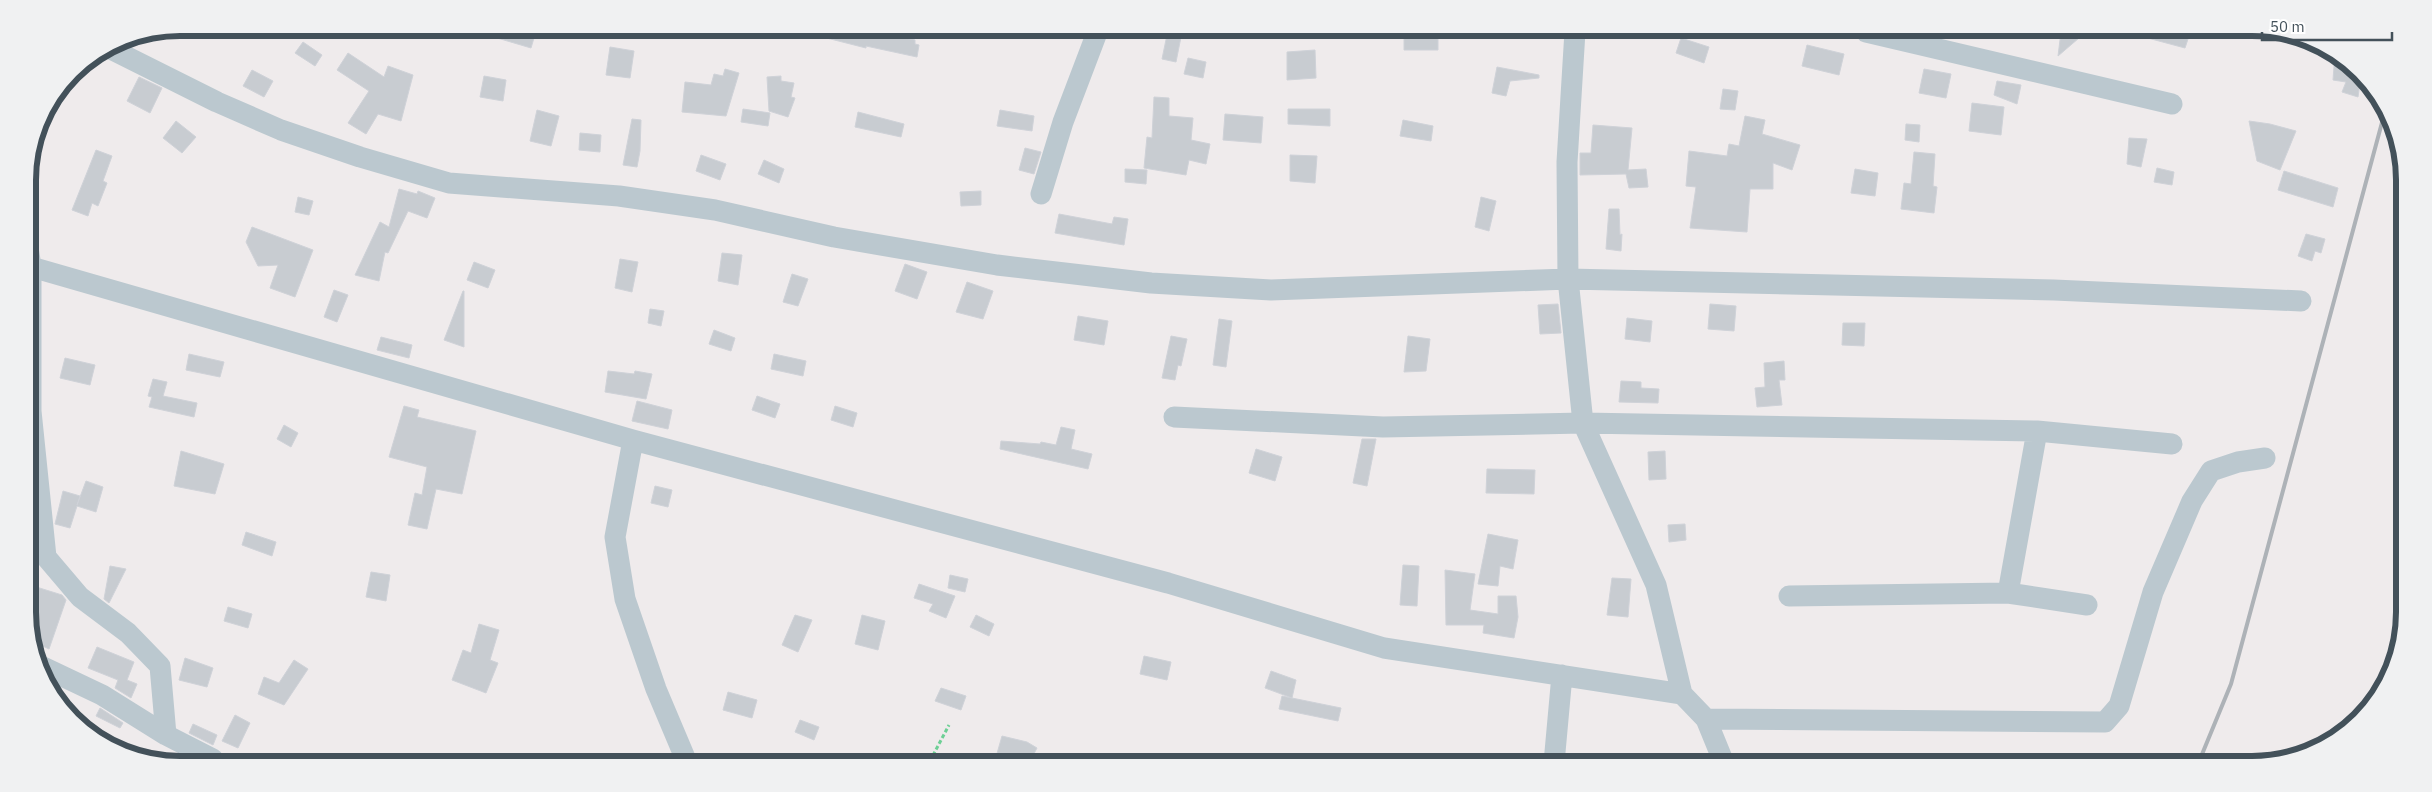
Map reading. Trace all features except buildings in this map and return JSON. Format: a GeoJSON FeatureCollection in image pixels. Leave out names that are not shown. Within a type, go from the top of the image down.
{"type":"FeatureCollection","features":[{"type":"Feature","properties":{"kind":"street"},"geometry":{"type":"LineString","coordinates":[[1041,194],[1063,122],[1096,36]]}},
{"type":"Feature","properties":{"kind":"street"},"geometry":{"type":"LineString","coordinates":[[1575,36],[1567,162],[1568,279],[1583,423],[1656,585],[1682,694],[1706,719],[1721,755]]}},
{"type":"Feature","properties":{"kind":"street"},"geometry":{"type":"LineString","coordinates":[[1883,36],[2172,104]]}},
{"type":"Feature","properties":{"kind":"street"},"geometry":{"type":"LineString","coordinates":[[116,52],[217,102],[281,130],[360,157],[449,183],[619,196],[715,210],[834,237],[997,265],[1151,283],[1271,290],[1568,279],[2054,290],[2301,301]]}},
{"type":"Feature","properties":{"kind":"street"},"geometry":{"type":"LineString","coordinates":[[37,262],[633,440],[1168,583],[1384,648],[1682,694]]}},
{"type":"Feature","properties":{"kind":"street"},"geometry":{"type":"LineString","coordinates":[[1174,417],[1383,427],[1583,423],[2037,431],[2172,444]]}},
{"type":"Feature","properties":{"kind":"street"},"geometry":{"type":"LineString","coordinates":[[2008,592],[2037,431]]}},
{"type":"Feature","properties":{"kind":"street"},"geometry":{"type":"LineString","coordinates":[[633,440],[615,537],[625,599],[656,689],[684,756]]}},
{"type":"Feature","properties":{"kind":"street"},"geometry":{"type":"LineString","coordinates":[[1706,719],[2105,722],[2119,706],[2153,592],[2192,501],[2211,471],[2238,462],[2264,458]]}},
{"type":"Feature","properties":{"kind":"street"},"geometry":{"type":"LineString","coordinates":[[36,463],[46,557],[80,597],[128,633],[160,666],[166,735]]}},
{"type":"Feature","properties":{"kind":"street"},"geometry":{"type":"LineString","coordinates":[[1789,596],[2008,592],[2087,605]]}},
{"type":"Feature","properties":{"kind":"street"},"geometry":{"type":"LineString","coordinates":[[49,670],[102,695],[166,735],[207,756]]}},
{"type":"Feature","properties":{"kind":"street"},"geometry":{"type":"LineString","coordinates":[[1555,755],[1562,675]]}},
{"type":"Feature","properties":{"kind":"path"},"geometry":{"type":"LineString","coordinates":[[933,756],[949,725]]}},
{"type":"Feature","properties":{"kind":"railway"},"geometry":{"type":"LineString","coordinates":[[2202,755],[2231,684],[2382,121]]}}]}
